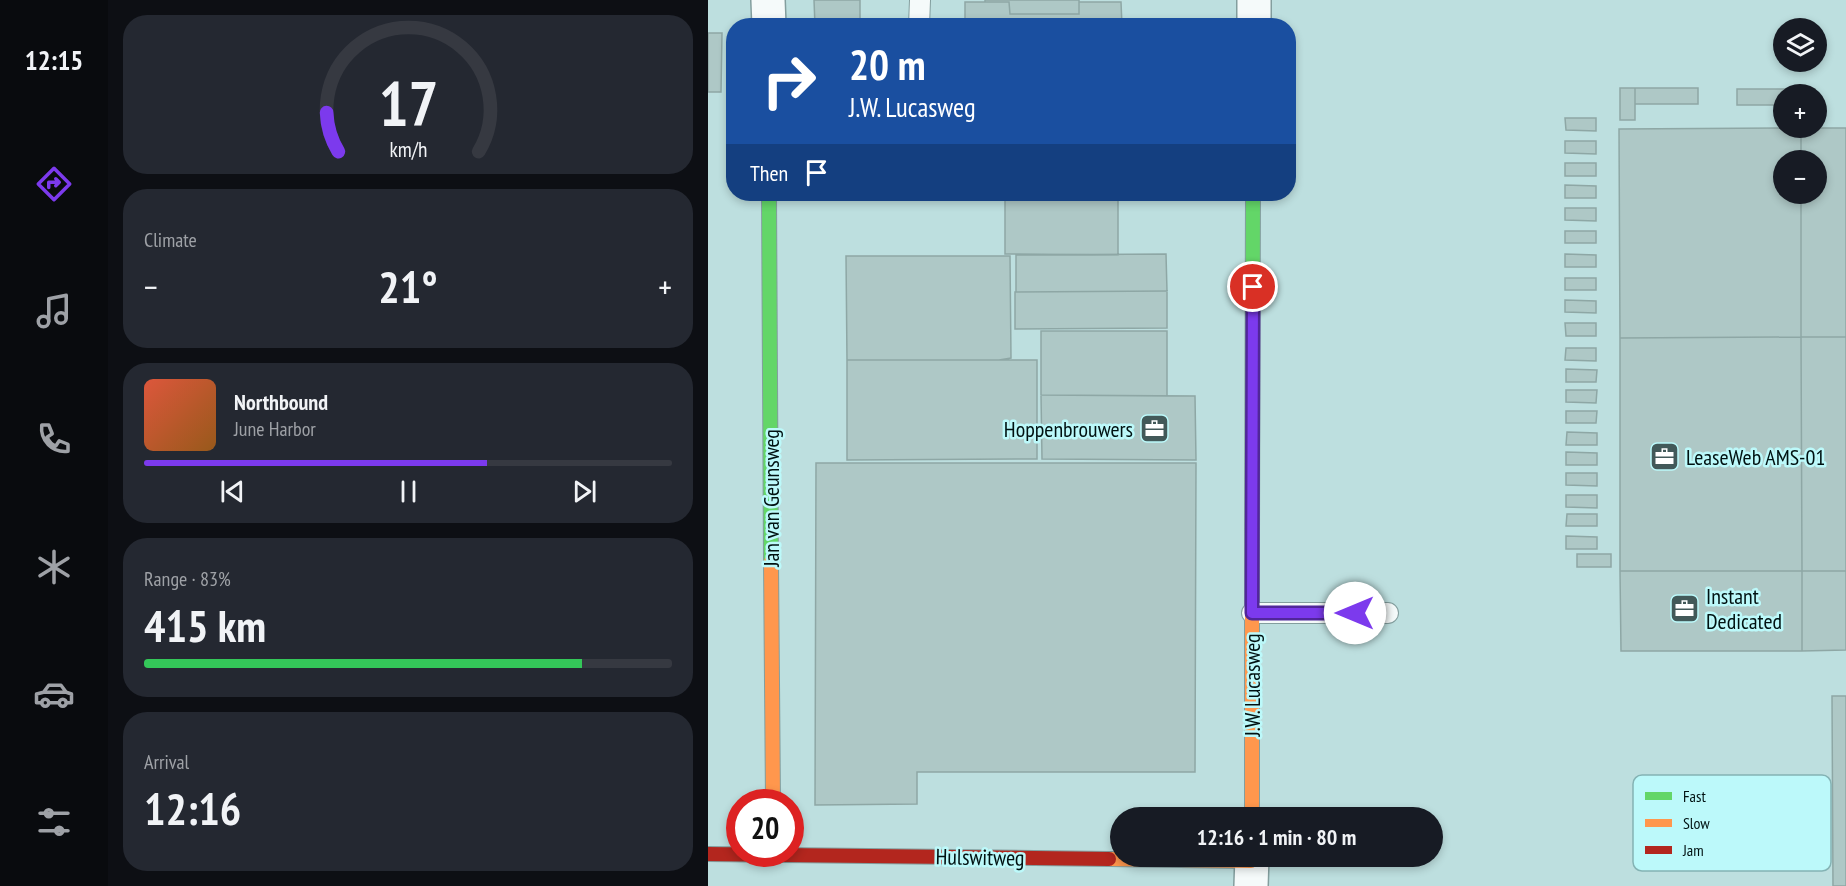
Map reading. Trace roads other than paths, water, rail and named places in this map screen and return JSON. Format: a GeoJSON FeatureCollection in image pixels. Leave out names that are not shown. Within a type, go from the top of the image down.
{"type":"FeatureCollection","features":[{"type":"Feature","properties":{"kind":"street"},"geometry":{"type":"LineString","coordinates":[[768,0],[768,18]]}},
{"type":"Feature","properties":{"kind":"street"},"geometry":{"type":"LineString","coordinates":[[1254,0],[1254,18]]}},
{"type":"Feature","properties":{"kind":"street","name":"Jan van Geunsweg"},"geometry":{"type":"LineString","coordinates":[[769,201],[773,789]]}},
{"type":"Feature","properties":{"kind":"street","name":"J.W. Lucasweg"},"geometry":{"type":"LineString","coordinates":[[1252,807],[1253,201]]}},
{"type":"Feature","properties":{"kind":"street","name":"Hulswitweg"},"geometry":{"type":"LineString","coordinates":[[708,854],[726,854]]}},
{"type":"Feature","properties":{"kind":"street","name":"Hulswitweg"},"geometry":{"type":"LineString","coordinates":[[804,855],[1251,868]]}},
{"type":"Feature","properties":{"kind":"lane"},"geometry":{"type":"LineString","coordinates":[[920,0],[920,18]]}},
{"type":"Feature","properties":{"kind":"lane"},"geometry":{"type":"LineString","coordinates":[[1252,613],[1388,613]]}},
{"type":"Feature","properties":{"kind":"place","name":"Hoppenbrouwers"},"geometry":{"type":"Point","coordinates":[1154,429]}},
{"type":"Feature","properties":{"kind":"place","name":"LeaseWeb AMS-01"},"geometry":{"type":"Point","coordinates":[1665,457]}},
{"type":"Feature","properties":{"kind":"place","name":"Instant Dedicated"},"geometry":{"type":"Point","coordinates":[1685,609]}}]}
